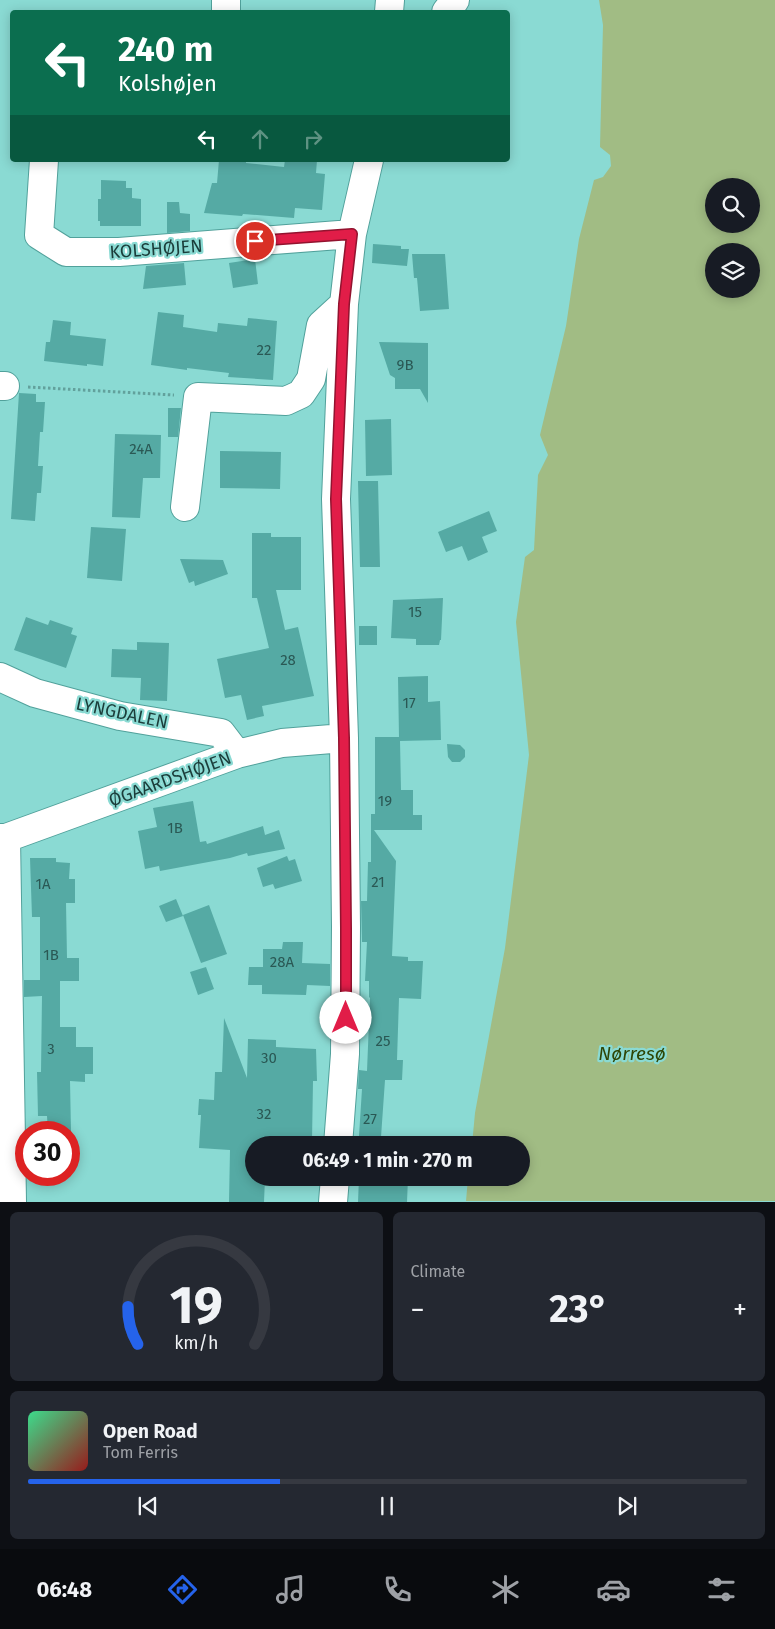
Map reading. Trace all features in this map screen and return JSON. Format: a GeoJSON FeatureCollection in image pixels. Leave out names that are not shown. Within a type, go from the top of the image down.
{"type":"FeatureCollection","features":[{"type":"Feature","properties":{"kind":"street","name":"KOLSHØJEN"},"geometry":{"type":"LineString","coordinates":[[44,162],[40,235],[66,252],[119,252],[352,234]]}},
{"type":"Feature","properties":{"kind":"street"},"geometry":{"type":"LineString","coordinates":[[339,1136],[345,1054],[346,928],[344,738],[336,499],[344,304],[352,234],[369,162]]}},
{"type":"Feature","properties":{"kind":"street"},"geometry":{"type":"LineString","coordinates":[[185,507],[198,396],[286,401],[301,394],[311,380],[321,325],[344,304]]}},
{"type":"Feature","properties":{"kind":"street","name":"LYNGDALEN"},"geometry":{"type":"LineString","coordinates":[[0,677],[35,693],[120,716],[221,732],[237,754]]}},
{"type":"Feature","properties":{"kind":"street","name":"ØGAARDSHØJEN"},"geometry":{"type":"LineString","coordinates":[[3,838],[237,754],[282,743],[344,738]]}},
{"type":"Feature","properties":{"kind":"street"},"geometry":{"type":"LineString","coordinates":[[3,838],[12,1202]]}},
{"type":"Feature","properties":{"kind":"street"},"geometry":{"type":"LineString","coordinates":[[334,1202],[335,1186]]}},
{"type":"Feature","properties":{"kind":"path"},"geometry":{"type":"LineString","coordinates":[[2,386],[198,396]]}},
{"type":"Feature","properties":{"kind":"water","name":"Nørresø"},"geometry":{"type":"Polygon","coordinates":[[[599,0],[775,0],[775,1201],[466,1201],[467,1186],[530,1186],[530,1136],[473,1136],[475,1113],[505,948],[529,755],[516,622],[525,557],[534,550],[538,475],[548,455],[540,435],[566,326],[579,239],[594,180],[603,177],[611,166],[610,155],[600,147],[603,25],[599,0]]]}},
{"type":"Feature","properties":{"kind":"building"},"geometry":{"type":"Polygon","coordinates":[[[219,162],[246,162],[284,167],[285,162],[317,162],[316,173],[325,174],[322,210],[295,208],[294,218],[204,213],[212,183],[217,183],[219,162]]]}},
{"type":"Feature","properties":{"kind":"building"},"geometry":{"type":"Polygon","coordinates":[[[101,180],[126,181],[126,188],[132,188],[132,198],[141,199],[141,226],[100,226],[100,221],[98,221],[98,199],[101,199],[101,180]]]}},
{"type":"Feature","properties":{"kind":"building"},"geometry":{"type":"Polygon","coordinates":[[[167,202],[179,202],[180,213],[190,214],[190,231],[167,233],[167,202]]]}},
{"type":"Feature","properties":{"kind":"building"},"geometry":{"type":"Polygon","coordinates":[[[373,244],[401,246],[401,249],[409,249],[407,266],[372,263],[373,244]]]}},
{"type":"Feature","properties":{"kind":"building"},"geometry":{"type":"Polygon","coordinates":[[[412,254],[445,254],[449,309],[420,311],[417,278],[414,278],[412,254]]]}},
{"type":"Feature","properties":{"kind":"building"},"geometry":{"type":"Polygon","coordinates":[[[255,259],[258,284],[233,288],[229,263],[255,259]]]}},
{"type":"Feature","properties":{"kind":"building"},"geometry":{"type":"Polygon","coordinates":[[[184,263],[186,285],[143,289],[146,266],[184,263]]]}},
{"type":"Feature","properties":{"kind":"building"},"geometry":{"type":"Polygon","coordinates":[[[158,312],[184,315],[183,327],[217,332],[218,323],[247,326],[248,318],[277,321],[273,380],[228,377],[229,373],[151,365],[158,312]]]}},
{"type":"Feature","properties":{"kind":"building"},"geometry":{"type":"Polygon","coordinates":[[[53,320],[71,322],[70,335],[106,339],[103,366],[44,361],[46,342],[50,342],[53,320]]]}},
{"type":"Feature","properties":{"kind":"building"},"geometry":{"type":"Polygon","coordinates":[[[379,342],[428,343],[428,403],[420,389],[395,389],[395,378],[390,375],[379,342]]]}},
{"type":"Feature","properties":{"kind":"building"},"geometry":{"type":"Polygon","coordinates":[[[19,393],[36,394],[36,402],[45,402],[43,432],[40,432],[38,466],[43,466],[41,493],[37,493],[35,521],[11,519],[19,393]]]}},
{"type":"Feature","properties":{"kind":"building"},"geometry":{"type":"Polygon","coordinates":[[[168,408],[181,408],[178,437],[168,437],[168,408]]]}},
{"type":"Feature","properties":{"kind":"building"},"geometry":{"type":"Polygon","coordinates":[[[391,419],[392,475],[366,476],[365,420],[391,419]]]}},
{"type":"Feature","properties":{"kind":"building"},"geometry":{"type":"Polygon","coordinates":[[[115,434],[161,435],[160,478],[143,478],[140,518],[112,517],[115,434]]]}},
{"type":"Feature","properties":{"kind":"building"},"geometry":{"type":"Polygon","coordinates":[[[220,451],[281,452],[280,489],[220,488],[220,451]]]}},
{"type":"Feature","properties":{"kind":"building"},"geometry":{"type":"Polygon","coordinates":[[[358,481],[378,481],[380,567],[360,567],[358,481]]]}},
{"type":"Feature","properties":{"kind":"building"},"geometry":{"type":"Polygon","coordinates":[[[489,511],[497,531],[482,537],[488,552],[468,561],[462,546],[446,552],[438,532],[489,511]]]}},
{"type":"Feature","properties":{"kind":"building"},"geometry":{"type":"Polygon","coordinates":[[[91,527],[126,529],[122,581],[87,578],[91,527]]]}},
{"type":"Feature","properties":{"kind":"building"},"geometry":{"type":"Polygon","coordinates":[[[252,533],[271,533],[271,537],[301,537],[301,590],[276,590],[285,630],[298,627],[314,696],[262,706],[264,716],[247,720],[241,695],[225,698],[217,659],[269,648],[257,598],[252,598],[252,533]]]}},
{"type":"Feature","properties":{"kind":"building"},"geometry":{"type":"Polygon","coordinates":[[[180,559],[223,560],[228,574],[195,586],[194,581],[189,583],[180,559]]]}},
{"type":"Feature","properties":{"kind":"building"},"geometry":{"type":"Polygon","coordinates":[[[443,598],[441,640],[439,645],[416,645],[416,639],[391,638],[393,600],[443,598]]]}},
{"type":"Feature","properties":{"kind":"building"},"geometry":{"type":"Polygon","coordinates":[[[26,617],[48,625],[50,620],[73,628],[71,634],[77,636],[66,668],[14,650],[26,617]]]}},
{"type":"Feature","properties":{"kind":"building"},"geometry":{"type":"Polygon","coordinates":[[[359,626],[377,626],[377,645],[359,645],[359,626]]]}},
{"type":"Feature","properties":{"kind":"building"},"geometry":{"type":"Polygon","coordinates":[[[137,642],[169,643],[167,701],[140,700],[141,678],[111,677],[112,649],[137,650],[137,642]]]}},
{"type":"Feature","properties":{"kind":"building"},"geometry":{"type":"Polygon","coordinates":[[[428,676],[428,702],[440,701],[441,740],[400,741],[401,790],[413,790],[413,815],[422,815],[422,830],[374,830],[396,861],[392,956],[408,957],[408,961],[423,961],[421,999],[399,998],[397,1060],[403,1060],[402,1080],[385,1080],[381,1136],[359,1136],[362,1089],[358,1089],[359,1070],[367,1071],[370,998],[369,981],[365,981],[367,942],[362,942],[361,901],[367,901],[368,862],[371,862],[371,814],[375,814],[375,737],[399,737],[398,677],[428,676]]]}},
{"type":"Feature","properties":{"kind":"building"},"geometry":{"type":"Polygon","coordinates":[[[447,744],[460,745],[465,750],[465,757],[460,762],[452,762],[448,757],[447,744]]]}},
{"type":"Feature","properties":{"kind":"building"},"geometry":{"type":"Polygon","coordinates":[[[193,801],[200,842],[206,841],[207,844],[263,826],[265,835],[279,830],[285,849],[248,856],[247,853],[160,871],[159,866],[145,869],[138,831],[157,827],[153,808],[193,801]]]}},
{"type":"Feature","properties":{"kind":"building"},"geometry":{"type":"Polygon","coordinates":[[[287,856],[289,861],[295,859],[302,881],[275,889],[273,884],[263,887],[257,868],[287,856]]]}},
{"type":"Feature","properties":{"kind":"building"},"geometry":{"type":"Polygon","coordinates":[[[30,858],[56,858],[56,862],[70,863],[69,879],[75,879],[75,903],[66,903],[67,958],[79,958],[79,981],[60,981],[60,1027],[76,1027],[76,1047],[93,1047],[93,1074],[85,1074],[85,1082],[70,1081],[71,1121],[47,1121],[47,1116],[38,1116],[37,1072],[41,1072],[42,996],[24,997],[24,980],[40,980],[40,917],[32,917],[30,858]]]}},
{"type":"Feature","properties":{"kind":"building"},"geometry":{"type":"Polygon","coordinates":[[[176,899],[183,916],[166,922],[159,906],[176,899]]]}},
{"type":"Feature","properties":{"kind":"building"},"geometry":{"type":"Polygon","coordinates":[[[209,905],[227,954],[201,963],[183,915],[209,905]]]}},
{"type":"Feature","properties":{"kind":"building"},"geometry":{"type":"Polygon","coordinates":[[[283,942],[303,942],[302,963],[330,964],[330,986],[307,985],[306,995],[262,994],[262,985],[248,985],[249,967],[263,967],[263,949],[282,949],[283,942]]]}},
{"type":"Feature","properties":{"kind":"building"},"geometry":{"type":"Polygon","coordinates":[[[206,967],[214,989],[198,995],[190,972],[206,967]]]}},
{"type":"Feature","properties":{"kind":"building"},"geometry":{"type":"Polygon","coordinates":[[[224,1018],[247,1078],[248,1039],[276,1040],[276,1047],[316,1049],[317,1081],[313,1081],[312,1136],[245,1136],[245,1186],[265,1186],[264,1202],[229,1202],[230,1150],[199,1148],[201,1115],[198,1115],[199,1099],[214,1100],[215,1072],[222,1072],[224,1018]]]}},
{"type":"Feature","properties":{"kind":"building"},"geometry":{"type":"Polygon","coordinates":[[[359,1186],[408,1186],[407,1202],[358,1202],[359,1186]]]}},
{"type":"Feature","properties":{"kind":"route"},"geometry":{"type":"LineString","coordinates":[[255,241],[352,234],[344,304],[336,499],[344,738],[346,1018]]}}]}
